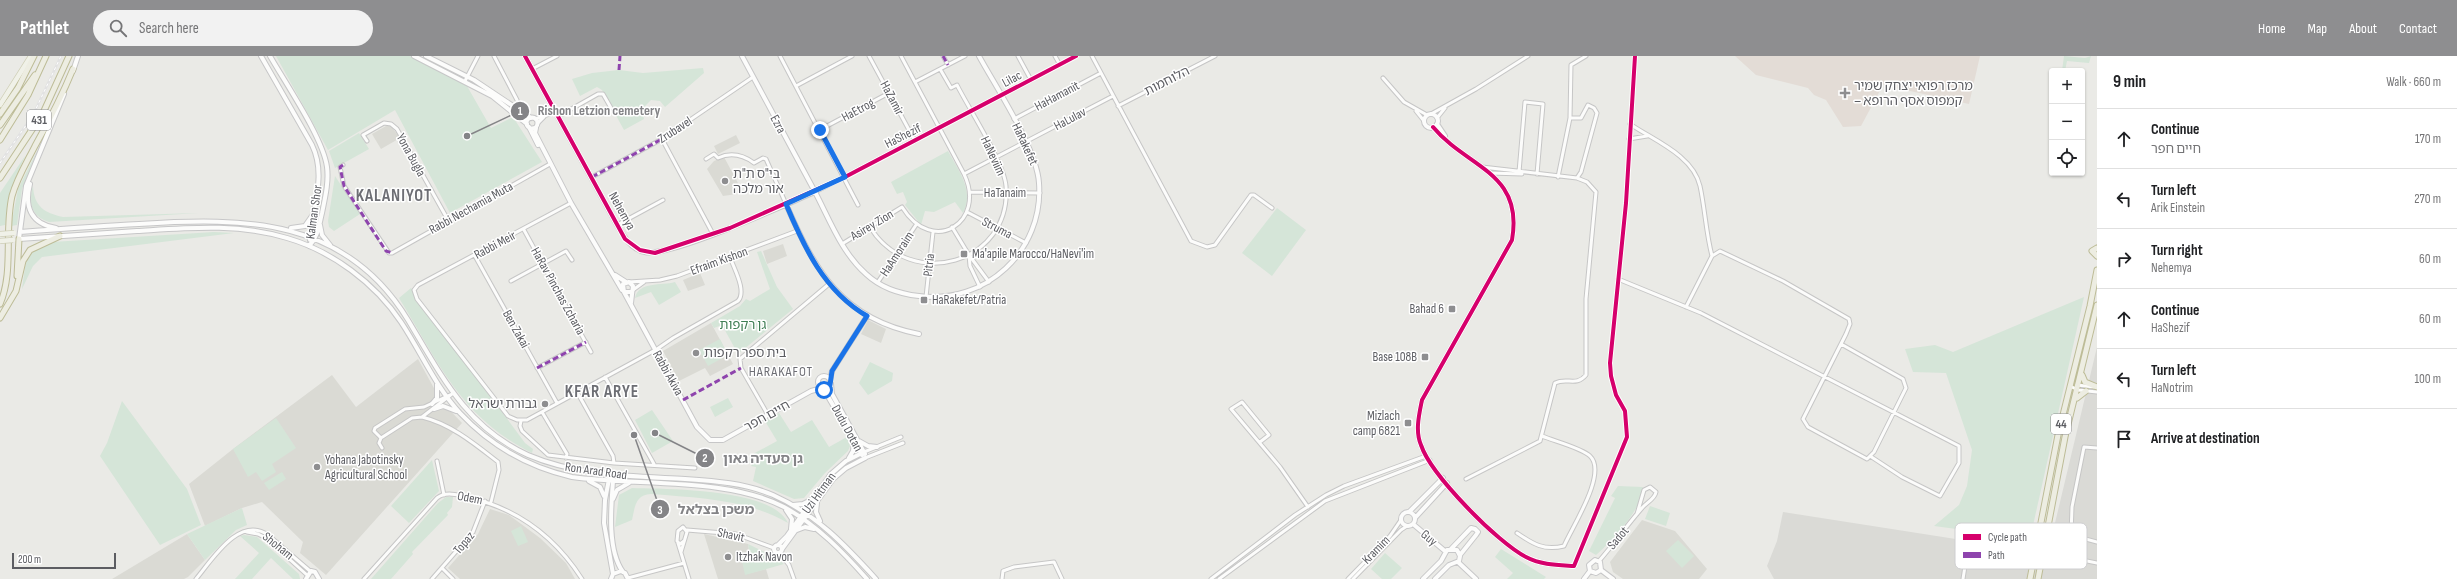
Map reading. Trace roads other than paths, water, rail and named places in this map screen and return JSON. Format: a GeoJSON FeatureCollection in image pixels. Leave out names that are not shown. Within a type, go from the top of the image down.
{"type":"FeatureCollection","features":[{"type":"Feature","properties":{"kind":"highway"},"geometry":{"type":"LineString","coordinates":[[0,114],[18,88],[34,56]]}},
{"type":"Feature","properties":{"kind":"highway","name":"431"},"geometry":{"type":"LineString","coordinates":[[0,140],[22,107],[46,56]]}},
{"type":"Feature","properties":{"kind":"highway","name":"431"},"geometry":{"type":"LineString","coordinates":[[0,179],[46,107],[69,56]]}},
{"type":"Feature","properties":{"kind":"highway"},"geometry":{"type":"LineString","coordinates":[[0,125],[43,63]]}},
{"type":"Feature","properties":{"kind":"highway"},"geometry":{"type":"LineString","coordinates":[[0,304],[7,281],[7,236],[14,190],[73,69]]}},
{"type":"Feature","properties":{"kind":"highway"},"geometry":{"type":"LineString","coordinates":[[0,318],[17,287],[23,261],[30,250],[60,236]]}},
{"type":"Feature","properties":{"kind":"highway"},"geometry":{"type":"LineString","coordinates":[[10,302],[16,282],[19,239]]}},
{"type":"Feature","properties":{"kind":"highway"},"geometry":{"type":"LineString","coordinates":[[2097,248],[2092,251],[2097,256]]}},
{"type":"Feature","properties":{"kind":"highway","name":"44"},"geometry":{"type":"LineString","coordinates":[[2042,523],[2070,386],[2090,306],[2097,270]]}},
{"type":"Feature","properties":{"kind":"highway","name":"44"},"geometry":{"type":"LineString","coordinates":[[2049,523],[2065,437],[2082,374],[2097,305]]}},
{"type":"Feature","properties":{"kind":"highway"},"geometry":{"type":"LineString","coordinates":[[2082,374],[2085,382],[2097,387]]}},
{"type":"Feature","properties":{"kind":"highway"},"geometry":{"type":"LineString","coordinates":[[2073,408],[2078,397],[2086,391]]}},
{"type":"Feature","properties":{"kind":"highway","name":"44"},"geometry":{"type":"LineString","coordinates":[[2030,579],[2032,569]]}},
{"type":"Feature","properties":{"kind":"highway","name":"44"},"geometry":{"type":"LineString","coordinates":[[2038,579],[2040,569]]}},
{"type":"Feature","properties":{"kind":"main road"},"geometry":{"type":"LineString","coordinates":[[0,105],[31,56]]}},
{"type":"Feature","properties":{"kind":"main road"},"geometry":{"type":"LineString","coordinates":[[0,234],[20,232]]}},
{"type":"Feature","properties":{"kind":"main road"},"geometry":{"type":"LineString","coordinates":[[0,241],[19,239]]}},
{"type":"Feature","properties":{"kind":"street"},"geometry":{"type":"LineString","coordinates":[[19,239],[24,193],[78,56]]}},
{"type":"Feature","properties":{"kind":"street","name":"Kalman Shor"},"geometry":{"type":"LineString","coordinates":[[261,56],[316,154],[320,175],[309,246]]}},
{"type":"Feature","properties":{"kind":"street","name":"Kalman Shor"},"geometry":{"type":"LineString","coordinates":[[270,56],[323,152],[327,179],[316,240],[309,246]]}},
{"type":"Feature","properties":{"kind":"street"},"geometry":{"type":"LineString","coordinates":[[414,56],[465,81],[506,106],[528,126],[547,159]]}},
{"type":"Feature","properties":{"kind":"street"},"geometry":{"type":"LineString","coordinates":[[426,56],[467,76],[535,120],[535,133],[547,159]]}},
{"type":"Feature","properties":{"kind":"street"},"geometry":{"type":"LineString","coordinates":[[465,81],[478,56]]}},
{"type":"Feature","properties":{"kind":"street"},"geometry":{"type":"LineString","coordinates":[[494,56],[517,100]]}},
{"type":"Feature","properties":{"kind":"street","name":"Nehemya"},"geometry":{"type":"LineString","coordinates":[[524,56],[559,116],[617,225],[629,243],[640,250],[649,253],[662,252],[713,234],[815,192]]}},
{"type":"Feature","properties":{"kind":"street"},"geometry":{"type":"LineString","coordinates":[[532,69],[557,56]]}},
{"type":"Feature","properties":{"kind":"street","name":"Ezra"},"geometry":{"type":"LineString","coordinates":[[742,56],[815,192]]}},
{"type":"Feature","properties":{"kind":"street"},"geometry":{"type":"LineString","coordinates":[[780,56],[845,177],[858,205]]}},
{"type":"Feature","properties":{"kind":"street"},"geometry":{"type":"LineString","coordinates":[[796,86],[852,56]]}},
{"type":"Feature","properties":{"kind":"street","name":"HaZamir"},"geometry":{"type":"LineString","coordinates":[[869,56],[915,141]]}},
{"type":"Feature","properties":{"kind":"street"},"geometry":{"type":"LineString","coordinates":[[901,56],[964,174],[970,192],[967,212],[952,227],[933,232],[916,225]]}},
{"type":"Feature","properties":{"kind":"street"},"geometry":{"type":"LineString","coordinates":[[943,56],[948,65]]}},
{"type":"Feature","properties":{"kind":"street"},"geometry":{"type":"LineString","coordinates":[[915,82],[965,56]]}},
{"type":"Feature","properties":{"kind":"street","name":"HaRakefet"},"geometry":{"type":"LineString","coordinates":[[815,192],[842,244],[856,263],[878,282],[906,294],[926,297],[954,296],[980,287],[989,282],[1014,261],[1026,243],[1035,223],[1040,193],[1036,165],[1026,143],[979,56]]}},
{"type":"Feature","properties":{"kind":"street"},"geometry":{"type":"LineString","coordinates":[[1018,56],[1031,80]]}},
{"type":"Feature","properties":{"kind":"street"},"geometry":{"type":"LineString","coordinates":[[1055,56],[1060,65]]}},
{"type":"Feature","properties":{"kind":"street","name":"Lilac"},"geometry":{"type":"LineString","coordinates":[[1001,96],[1076,56]]}},
{"type":"Feature","properties":{"kind":"street"},"geometry":{"type":"LineString","coordinates":[[1092,56],[1191,241],[1207,247],[1215,245],[1251,195],[1254,195],[1272,208]]}},
{"type":"Feature","properties":{"kind":"street","name":"הלוחמות"},"geometry":{"type":"LineString","coordinates":[[1118,106],[1215,56]]}},
{"type":"Feature","properties":{"kind":"street"},"geometry":{"type":"LineString","coordinates":[[1424,121],[1429,115],[1446,107],[1528,56]]}},
{"type":"Feature","properties":{"kind":"street"},"geometry":{"type":"LineString","coordinates":[[1558,176],[1570,118],[1571,65],[1586,56]]}},
{"type":"Feature","properties":{"kind":"street"},"geometry":{"type":"LineString","coordinates":[[1435,125],[1452,144],[1490,173],[1506,191],[1514,209],[1515,225],[1512,240],[1422,400],[1418,424],[1420,445],[1426,456],[1447,483],[1487,529],[1502,542],[1527,558],[1549,565],[1574,566],[1627,437],[1625,411],[1616,395],[1611,376],[1618,279],[1626,204],[1635,56]]}},
{"type":"Feature","properties":{"kind":"street","name":"HaNeviim"},"geometry":{"type":"LineString","coordinates":[[870,227],[880,240],[896,255],[915,262],[929,264],[948,263],[969,255],[987,242],[996,228],[1002,214],[1006,194],[1004,176],[957,85],[951,88],[940,69]]}},
{"type":"Feature","properties":{"kind":"street","name":"HaHamanit"},"geometry":{"type":"LineString","coordinates":[[1013,119],[1101,73]]}},
{"type":"Feature","properties":{"kind":"street","name":"Zrubavel"},"geometry":{"type":"LineString","coordinates":[[592,177],[662,139],[753,77]]}},
{"type":"Feature","properties":{"kind":"street"},"geometry":{"type":"LineString","coordinates":[[1383,78],[1404,102],[1414,109],[1437,118]]}},
{"type":"Feature","properties":{"kind":"street","name":"HaEtrog"},"geometry":{"type":"LineString","coordinates":[[827,126],[889,93]]}},
{"type":"Feature","properties":{"kind":"street"},"geometry":{"type":"LineString","coordinates":[[559,116],[598,94],[603,94],[611,108]]}},
{"type":"Feature","properties":{"kind":"street","name":"HaShezif"},"geometry":{"type":"LineString","coordinates":[[815,192],[1001,96]]}},
{"type":"Feature","properties":{"kind":"street","name":"HaLulav"},"geometry":{"type":"LineString","coordinates":[[964,174],[1026,143],[1113,96]]}},
{"type":"Feature","properties":{"kind":"street"},"geometry":{"type":"LineString","coordinates":[[1519,172],[1525,102],[1543,104],[1537,174]]}},
{"type":"Feature","properties":{"kind":"street"},"geometry":{"type":"LineString","coordinates":[[1570,118],[1581,118],[1588,105],[1594,108],[1597,113],[1581,172],[1577,178]]}},
{"type":"Feature","properties":{"kind":"street"},"geometry":{"type":"LineString","coordinates":[[1435,125],[1437,118],[1446,107]]}},
{"type":"Feature","properties":{"kind":"street"},"geometry":{"type":"LineString","coordinates":[[1414,109],[1427,126],[1435,125]]}},
{"type":"Feature","properties":{"kind":"street"},"geometry":{"type":"LineString","coordinates":[[528,126],[535,120],[556,112]]}},
{"type":"Feature","properties":{"kind":"street","name":"Yona Bugla"},"geometry":{"type":"LineString","coordinates":[[367,141],[364,135],[384,123],[391,124],[397,129],[448,220]]}},
{"type":"Feature","properties":{"kind":"street"},"geometry":{"type":"LineString","coordinates":[[1630,124],[1647,136],[1671,149],[1688,166],[1700,185],[1705,231],[1712,256]]}},
{"type":"Feature","properties":{"kind":"street"},"geometry":{"type":"LineString","coordinates":[[528,126],[536,128]]}},
{"type":"Feature","properties":{"kind":"street"},"geometry":{"type":"LineString","coordinates":[[1629,139],[1647,136]]}},
{"type":"Feature","properties":{"kind":"street"},"geometry":{"type":"LineString","coordinates":[[662,139],[713,234]]}},
{"type":"Feature","properties":{"kind":"street"},"geometry":{"type":"LineString","coordinates":[[43,147],[30,184],[28,207],[40,222],[65,228]]}},
{"type":"Feature","properties":{"kind":"street"},"geometry":{"type":"LineString","coordinates":[[706,159],[714,154],[718,158],[725,155],[745,156],[754,163],[764,158],[766,159],[798,233],[828,283],[845,301],[867,316],[888,326],[918,334]]}},
{"type":"Feature","properties":{"kind":"street","name":"Rabbi Akiva"},"geometry":{"type":"LineString","coordinates":[[547,159],[702,433]]}},
{"type":"Feature","properties":{"kind":"street","name":"Rabbi Nechamia Muta"},"geometry":{"type":"LineString","coordinates":[[343,164],[340,167],[344,186],[386,251],[392,253],[448,220],[550,164]]}},
{"type":"Feature","properties":{"kind":"street"},"geometry":{"type":"LineString","coordinates":[[1482,167],[1528,174]]}},
{"type":"Feature","properties":{"kind":"street"},"geometry":{"type":"LineString","coordinates":[[1466,479],[1540,441],[1555,383],[1560,381],[1574,383],[1582,380],[1586,375],[1586,299],[1596,192],[1587,182],[1577,178],[1537,174],[1490,173]]}},
{"type":"Feature","properties":{"kind":"street","name":"HaTanaim"},"geometry":{"type":"LineString","coordinates":[[970,192],[1006,194],[1040,193]]}},
{"type":"Feature","properties":{"kind":"street"},"geometry":{"type":"LineString","coordinates":[[617,225],[663,200]]}},
{"type":"Feature","properties":{"kind":"street","name":"Rabbi Meir"},"geometry":{"type":"LineString","coordinates":[[521,421],[508,416],[416,299],[414,290],[418,285],[524,230],[571,203]]}},
{"type":"Feature","properties":{"kind":"street"},"geometry":{"type":"LineString","coordinates":[[20,232],[213,220],[243,221],[283,228],[304,226],[311,218],[315,206]]}},
{"type":"Feature","properties":{"kind":"street","name":"Asirey Zion"},"geometry":{"type":"LineString","coordinates":[[842,244],[902,207],[916,225]]}},
{"type":"Feature","properties":{"kind":"street","name":"Struma"},"geometry":{"type":"LineString","coordinates":[[967,212],[1026,243]]}},
{"type":"Feature","properties":{"kind":"street"},"geometry":{"type":"LineString","coordinates":[[320,219],[322,235],[335,250]]}},
{"type":"Feature","properties":{"kind":"street","name":"HaAmoraim"},"geometry":{"type":"LineString","coordinates":[[878,282],[916,225]]}},
{"type":"Feature","properties":{"kind":"street"},"geometry":{"type":"LineString","coordinates":[[952,227],[969,255],[989,282]]}},
{"type":"Feature","properties":{"kind":"street","name":"Ron Arad Road"},"geometry":{"type":"LineString","coordinates":[[19,239],[172,229],[227,228],[274,234],[309,246],[349,270],[378,294],[401,321],[447,397],[460,413],[495,445],[517,458],[551,472],[607,481],[726,489],[759,496],[785,508],[803,519],[835,545],[867,579]]}},
{"type":"Feature","properties":{"kind":"street","name":"Ron Arad Road"},"geometry":{"type":"LineString","coordinates":[[283,228],[316,240],[335,250],[367,271],[392,297],[452,394],[490,433],[527,454],[572,469],[610,474],[732,484],[770,494],[792,504],[822,524],[876,579]]}},
{"type":"Feature","properties":{"kind":"street","name":"HaRav Pinchas Zcharia"},"geometry":{"type":"LineString","coordinates":[[524,230],[591,352]]}},
{"type":"Feature","properties":{"kind":"street","name":"Pitria"},"geometry":{"type":"LineString","coordinates":[[926,297],[933,232]]}},
{"type":"Feature","properties":{"kind":"street","name":"Efraim Kishon"},"geometry":{"type":"LineString","coordinates":[[627,282],[674,277],[798,233]]}},
{"type":"Feature","properties":{"kind":"street"},"geometry":{"type":"LineString","coordinates":[[511,281],[566,251],[572,260]]}},
{"type":"Feature","properties":{"kind":"street"},"geometry":{"type":"LineString","coordinates":[[1686,307],[1712,256],[1720,251],[1783,281],[1849,319],[1850,324],[1841,344],[1825,377],[1804,413],[1803,418],[1808,427],[1867,459],[1894,413],[1906,388],[1903,379],[1841,344]]}},
{"type":"Feature","properties":{"kind":"street"},"geometry":{"type":"LineString","coordinates":[[969,255],[970,266],[980,287]]}},
{"type":"Feature","properties":{"kind":"street","name":"Ben Zakai"},"geometry":{"type":"LineString","coordinates":[[475,256],[557,403]]}},
{"type":"Feature","properties":{"kind":"street"},"geometry":{"type":"LineString","coordinates":[[695,468],[654,464],[614,463],[566,458],[543,452],[522,431],[520,426],[521,421],[542,412],[655,350],[739,300],[741,290],[730,257]]}},
{"type":"Feature","properties":{"kind":"street","name":"Rabbi Akiva"},"geometry":{"type":"LineString","coordinates":[[611,270],[619,279],[632,285],[631,300],[634,313]]}},
{"type":"Feature","properties":{"kind":"street"},"geometry":{"type":"LineString","coordinates":[[1618,279],[1686,307],[1959,446],[1959,463],[1949,483],[1940,496],[1902,477],[1870,456]]}},
{"type":"Feature","properties":{"kind":"street","name":"Efraim Kishon"},"geometry":{"type":"LineString","coordinates":[[632,291],[637,285],[647,281]]}},
{"type":"Feature","properties":{"kind":"street"},"geometry":{"type":"LineString","coordinates":[[627,282],[622,285],[623,291],[632,291]]}},
{"type":"Feature","properties":{"kind":"street"},"geometry":{"type":"LineString","coordinates":[[768,415],[740,367],[740,360],[745,353],[828,283]]}},
{"type":"Feature","properties":{"kind":"street"},"geometry":{"type":"LineString","coordinates":[[830,382],[832,371],[867,316]]}},
{"type":"Feature","properties":{"kind":"street"},"geometry":{"type":"LineString","coordinates":[[537,368],[586,342]]}},
{"type":"Feature","properties":{"kind":"street"},"geometry":{"type":"LineString","coordinates":[[830,382],[824,376],[832,371]]}},
{"type":"Feature","properties":{"kind":"street","name":"חיים חפר"},"geometry":{"type":"LineString","coordinates":[[807,393],[818,380],[824,376]]}},
{"type":"Feature","properties":{"kind":"street"},"geometry":{"type":"LineString","coordinates":[[605,377],[654,464]]}},
{"type":"Feature","properties":{"kind":"street","name":"Dudu Dotan"},"geometry":{"type":"LineString","coordinates":[[818,380],[855,439]]}},
{"type":"Feature","properties":{"kind":"street"},"geometry":{"type":"LineString","coordinates":[[432,404],[437,398],[436,381]]}},
{"type":"Feature","properties":{"kind":"street","name":"חיים חפר"},"geometry":{"type":"LineString","coordinates":[[702,433],[712,440],[727,438],[807,393],[822,388],[827,388],[830,382]]}},
{"type":"Feature","properties":{"kind":"street","name":"Dudu Dotan"},"geometry":{"type":"LineString","coordinates":[[830,382],[833,395],[865,458]]}},
{"type":"Feature","properties":{"kind":"street"},"geometry":{"type":"LineString","coordinates":[[2070,386],[2097,387]]}},
{"type":"Feature","properties":{"kind":"street"},"geometry":{"type":"LineString","coordinates":[[2078,387],[2086,391],[2097,392]]}},
{"type":"Feature","properties":{"kind":"street"},"geometry":{"type":"LineString","coordinates":[[577,392],[613,456],[614,463]]}},
{"type":"Feature","properties":{"kind":"street"},"geometry":{"type":"LineString","coordinates":[[381,438],[376,434],[375,428],[405,409],[432,404],[452,394]]}},
{"type":"Feature","properties":{"kind":"street"},"geometry":{"type":"LineString","coordinates":[[422,417],[447,397]]}},
{"type":"Feature","properties":{"kind":"street"},"geometry":{"type":"LineString","coordinates":[[1260,442],[1269,435],[1242,402],[1231,409],[1260,442],[1310,510]]}},
{"type":"Feature","properties":{"kind":"street"},"geometry":{"type":"LineString","coordinates":[[432,410],[443,406],[460,413]]}},
{"type":"Feature","properties":{"kind":"street"},"geometry":{"type":"LineString","coordinates":[[414,408],[416,417]]}},
{"type":"Feature","properties":{"kind":"street"},"geometry":{"type":"LineString","coordinates":[[432,410],[430,416],[432,420]]}},
{"type":"Feature","properties":{"kind":"street"},"geometry":{"type":"LineString","coordinates":[[542,412],[566,454],[566,458]]}},
{"type":"Feature","properties":{"kind":"street"},"geometry":{"type":"LineString","coordinates":[[382,448],[379,443],[381,438],[416,417],[432,420],[464,436],[498,462],[499,470],[491,502]]}},
{"type":"Feature","properties":{"kind":"street"},"geometry":{"type":"LineString","coordinates":[[1517,533],[1536,547],[1552,549],[1564,546],[1581,512],[1597,472],[1595,461],[1589,455],[1542,436]]}},
{"type":"Feature","properties":{"kind":"street","name":"Uzi Hitman"},"geometry":{"type":"LineString","coordinates":[[807,513],[816,493],[831,474],[846,461],[901,437]]}},
{"type":"Feature","properties":{"kind":"street"},"geometry":{"type":"LineString","coordinates":[[846,461],[853,449],[855,439],[866,445],[877,447]]}},
{"type":"Feature","properties":{"kind":"street","name":"Uzi Hitman"},"geometry":{"type":"LineString","coordinates":[[793,531],[840,473],[865,458],[903,443]]}},
{"type":"Feature","properties":{"kind":"street"},"geometry":{"type":"LineString","coordinates":[[2071,523],[2072,507],[2084,448],[2097,448]]}},
{"type":"Feature","properties":{"kind":"street"},"geometry":{"type":"LineString","coordinates":[[1211,579],[1308,506],[1344,486],[1426,456]]}},
{"type":"Feature","properties":{"kind":"street"},"geometry":{"type":"LineString","coordinates":[[1219,579],[1310,510],[1344,492],[1430,460]]}},
{"type":"Feature","properties":{"kind":"street"},"geometry":{"type":"LineString","coordinates":[[437,461],[444,495]]}},
{"type":"Feature","properties":{"kind":"street"},"geometry":{"type":"LineString","coordinates":[[610,474],[613,481],[612,503],[614,542],[623,572],[628,578],[684,563]]}},
{"type":"Feature","properties":{"kind":"street"},"geometry":{"type":"LineString","coordinates":[[610,474],[607,481],[605,500],[605,532],[614,574],[612,579]]}},
{"type":"Feature","properties":{"kind":"street"},"geometry":{"type":"LineString","coordinates":[[583,478],[600,487],[605,500]]}},
{"type":"Feature","properties":{"kind":"street"},"geometry":{"type":"LineString","coordinates":[[1443,478],[1409,512],[1404,514],[1401,520],[1407,526],[1413,524],[1415,518],[1447,483]]}},
{"type":"Feature","properties":{"kind":"street"},"geometry":{"type":"LineString","coordinates":[[612,503],[617,490],[631,482]]}},
{"type":"Feature","properties":{"kind":"street"},"geometry":{"type":"LineString","coordinates":[[1652,487],[1656,494],[1651,499],[1644,496],[1646,488],[1652,487]]}},
{"type":"Feature","properties":{"kind":"street"},"geometry":{"type":"LineString","coordinates":[[792,504],[805,503],[816,493]]}},
{"type":"Feature","properties":{"kind":"street","name":"Odem"},"geometry":{"type":"LineString","coordinates":[[364,579],[435,500],[444,495],[491,502],[515,515],[543,534],[564,554],[582,579]]}},
{"type":"Feature","properties":{"kind":"street","name":"Sadot"},"geometry":{"type":"LineString","coordinates":[[1637,514],[1644,496]]}},
{"type":"Feature","properties":{"kind":"street"},"geometry":{"type":"LineString","coordinates":[[819,499],[816,512],[822,524]]}},
{"type":"Feature","properties":{"kind":"street","name":"Sadot"},"geometry":{"type":"LineString","coordinates":[[1599,561],[1651,499]]}},
{"type":"Feature","properties":{"kind":"street","name":"Topaz"},"geometry":{"type":"LineString","coordinates":[[432,579],[473,532],[485,501]]}},
{"type":"Feature","properties":{"kind":"street"},"geometry":{"type":"LineString","coordinates":[[785,508],[792,519],[793,531],[781,551],[775,552],[774,548],[793,531],[805,527],[817,530]]}},
{"type":"Feature","properties":{"kind":"street"},"geometry":{"type":"LineString","coordinates":[[1409,512],[1415,518]]}},
{"type":"Feature","properties":{"kind":"street","name":"Kramim"},"geometry":{"type":"LineString","coordinates":[[1348,579],[1390,536],[1401,520]]}},
{"type":"Feature","properties":{"kind":"street","name":"Guy"},"geometry":{"type":"LineString","coordinates":[[1413,524],[1446,552]]}},
{"type":"Feature","properties":{"kind":"street","name":"Kramim"},"geometry":{"type":"LineString","coordinates":[[1353,579],[1401,530],[1407,526]]}},
{"type":"Feature","properties":{"kind":"street"},"geometry":{"type":"LineString","coordinates":[[681,552],[687,530],[683,527],[680,529],[678,542],[684,563],[690,579]]}},
{"type":"Feature","properties":{"kind":"street"},"geometry":{"type":"LineString","coordinates":[[1423,579],[1444,557],[1446,552],[1471,528],[1476,529],[1478,532],[1476,536],[1460,556],[1458,562],[1451,565],[1435,579]]}},
{"type":"Feature","properties":{"kind":"street","name":"Shoham"},"geometry":{"type":"LineString","coordinates":[[196,579],[231,539],[243,532],[254,530],[266,533],[310,571]]}},
{"type":"Feature","properties":{"kind":"street","name":"Shavit"},"geometry":{"type":"LineString","coordinates":[[687,530],[736,534],[774,548]]}},
{"type":"Feature","properties":{"kind":"street","name":"Shoham"},"geometry":{"type":"LineString","coordinates":[[243,532],[258,534],[266,538],[307,578]]}},
{"type":"Feature","properties":{"kind":"street"},"geometry":{"type":"LineString","coordinates":[[2087,539],[2097,542]]}},
{"type":"Feature","properties":{"kind":"street"},"geometry":{"type":"LineString","coordinates":[[678,542],[680,544],[684,541]]}},
{"type":"Feature","properties":{"kind":"street"},"geometry":{"type":"LineString","coordinates":[[778,545],[789,565],[794,579]]}},
{"type":"Feature","properties":{"kind":"street"},"geometry":{"type":"LineString","coordinates":[[1450,549],[1457,550],[1460,556]]}},
{"type":"Feature","properties":{"kind":"street"},"geometry":{"type":"LineString","coordinates":[[1444,557],[1445,561],[1451,565]]}},
{"type":"Feature","properties":{"kind":"street"},"geometry":{"type":"LineString","coordinates":[[1584,579],[1590,571],[1589,563],[1595,560],[1599,561],[1602,566],[1601,570]]}},
{"type":"Feature","properties":{"kind":"street"},"geometry":{"type":"LineString","coordinates":[[2087,561],[2097,563]]}},
{"type":"Feature","properties":{"kind":"street"},"geometry":{"type":"LineString","coordinates":[[1002,579],[1003,571],[1014,567],[1054,562],[1062,579]]}},
{"type":"Feature","properties":{"kind":"street"},"geometry":{"type":"LineString","coordinates":[[1458,562],[1476,579]]}},
{"type":"Feature","properties":{"kind":"street"},"geometry":{"type":"LineString","coordinates":[[442,568],[453,579]]}},
{"type":"Feature","properties":{"kind":"street"},"geometry":{"type":"LineString","coordinates":[[1963,579],[1965,569]]}},
{"type":"Feature","properties":{"kind":"street"},"geometry":{"type":"LineString","coordinates":[[1590,571],[1596,573],[1601,570]]}},
{"type":"Feature","properties":{"kind":"street"},"geometry":{"type":"LineString","coordinates":[[1601,570],[1613,579]]}},
{"type":"Feature","properties":{"kind":"street"},"geometry":{"type":"LineString","coordinates":[[307,578],[310,571],[314,572],[317,578]]}},
{"type":"Feature","properties":{"kind":"street"},"geometry":{"type":"LineString","coordinates":[[614,574],[623,572]]}},
{"type":"Feature","properties":{"kind":"railway"},"geometry":{"type":"LineString","coordinates":[[0,163],[33,115],[61,56]]}},
{"type":"Feature","properties":{"kind":"place","name":"מרכז רפואי יצחק שמיר – קמפוס אסף הרופא"},"geometry":{"type":"Point","coordinates":[1845,93]}},
{"type":"Feature","properties":{"kind":"place","name":"Rishon Letzion cemetery"},"geometry":{"type":"Point","coordinates":[467,136]}},
{"type":"Feature","properties":{"kind":"place","name":"בי\"ס ת\"ת אור מלכה"},"geometry":{"type":"Point","coordinates":[725,181]}},
{"type":"Feature","properties":{"kind":"place","name":"Ma'apile Marocco/HaNevi'im"},"geometry":{"type":"Point","coordinates":[964,254]}},
{"type":"Feature","properties":{"kind":"place","name":"HaRakefet/Patria"},"geometry":{"type":"Point","coordinates":[924,300]}},
{"type":"Feature","properties":{"kind":"place","name":"Bahad 6"},"geometry":{"type":"Point","coordinates":[1452,309]}},
{"type":"Feature","properties":{"kind":"place","name":"בית ספר רקפות"},"geometry":{"type":"Point","coordinates":[696,353]}},
{"type":"Feature","properties":{"kind":"place","name":"Base 108B"},"geometry":{"type":"Point","coordinates":[1425,357]}},
{"type":"Feature","properties":{"kind":"place","name":"גבורת ישראל"},"geometry":{"type":"Point","coordinates":[545,404]}},
{"type":"Feature","properties":{"kind":"place","name":"Mizlach camp 6821"},"geometry":{"type":"Point","coordinates":[1408,423]}},
{"type":"Feature","properties":{"kind":"place","name":"גן סעדיה גאון"},"geometry":{"type":"Point","coordinates":[655,433]}},
{"type":"Feature","properties":{"kind":"place","name":"משכן בצלאל"},"geometry":{"type":"Point","coordinates":[634,435]}},
{"type":"Feature","properties":{"kind":"place","name":"Yohana Jabotinsky Agricultural School"},"geometry":{"type":"Point","coordinates":[317,467]}},
{"type":"Feature","properties":{"kind":"place","name":"Itzhak Navon"},"geometry":{"type":"Point","coordinates":[728,557]}},
{"type":"Feature","properties":{"kind":"district","name":"KALANIYOT"},"geometry":{"type":"Point","coordinates":[394,196]}},
{"type":"Feature","properties":{"kind":"district","name":"HARAKAFOT"},"geometry":{"type":"Point","coordinates":[781,371]}},
{"type":"Feature","properties":{"kind":"district","name":"KFAR ARYE"},"geometry":{"type":"Point","coordinates":[602,392]}},
{"type":"Feature","properties":{"kind":"park label","name":"גן רקפות"},"geometry":{"type":"Point","coordinates":[743,325]}}]}
